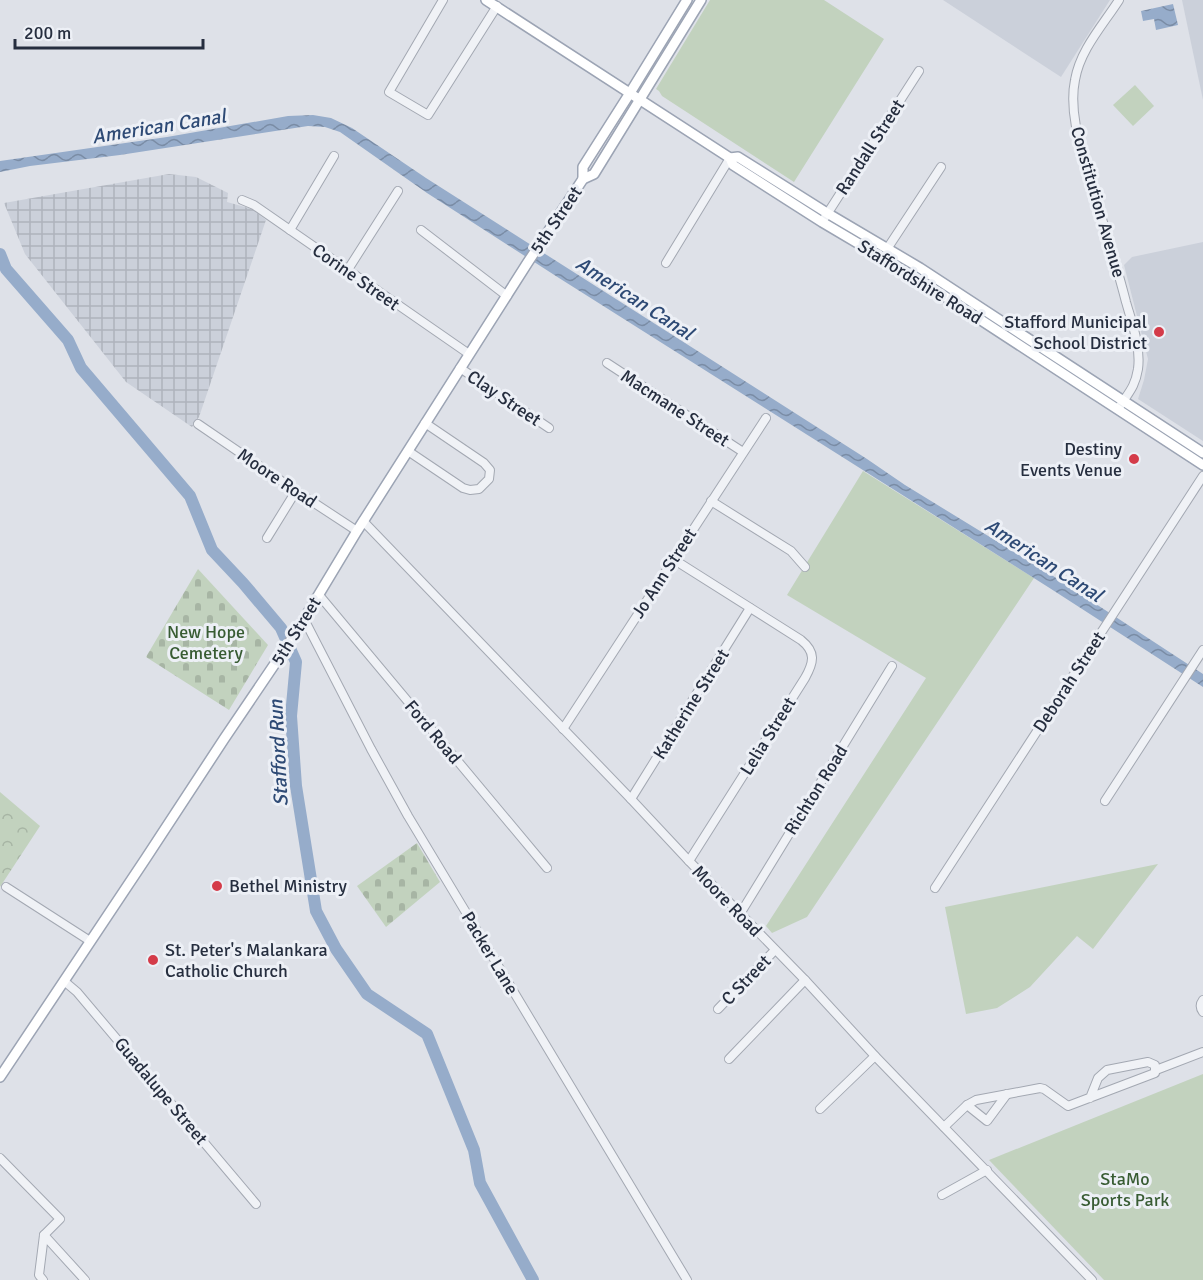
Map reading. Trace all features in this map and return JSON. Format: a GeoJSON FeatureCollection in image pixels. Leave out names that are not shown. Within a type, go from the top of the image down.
{"type":"FeatureCollection","features":[{"type":"Feature","properties":{"kind":"main road","name":"Staffordshire Road"},"geometry":{"type":"LineString","coordinates":[[486,0],[730,158],[733,165],[824,218],[1203,465]]}},
{"type":"Feature","properties":{"kind":"main road","name":"5th Street"},"geometry":{"type":"LineString","coordinates":[[0,1077],[295,634],[363,521],[583,178],[583,166],[687,0]]}},
{"type":"Feature","properties":{"kind":"main road","name":"5th Street"},"geometry":{"type":"LineString","coordinates":[[583,178],[594,174],[700,1]]}},
{"type":"Feature","properties":{"kind":"main road"},"geometry":{"type":"LineString","coordinates":[[666,34],[677,40]]}},
{"type":"Feature","properties":{"kind":"main road"},"geometry":{"type":"LineString","coordinates":[[600,139],[613,143]]}},
{"type":"Feature","properties":{"kind":"main road","name":"Staffordshire Road"},"geometry":{"type":"LineString","coordinates":[[824,218],[888,249],[920,268],[1203,453]]}},
{"type":"Feature","properties":{"kind":"street"},"geometry":{"type":"LineString","coordinates":[[443,0],[389,92],[428,115],[497,6]]}},
{"type":"Feature","properties":{"kind":"street","name":"Constitution Avenue"},"geometry":{"type":"LineString","coordinates":[[1118,410],[1132,390],[1138,367],[1138,349],[1132,320],[1087,168],[1072,100],[1079,63],[1119,0]]}},
{"type":"Feature","properties":{"kind":"street","name":"Randall Street"},"geometry":{"type":"LineString","coordinates":[[824,218],[919,71]]}},
{"type":"Feature","properties":{"kind":"street"},"geometry":{"type":"LineString","coordinates":[[290,230],[334,156]]}},
{"type":"Feature","properties":{"kind":"street"},"geometry":{"type":"LineString","coordinates":[[666,263],[730,158]]}},
{"type":"Feature","properties":{"kind":"street"},"geometry":{"type":"LineString","coordinates":[[888,249],[941,166]]}},
{"type":"Feature","properties":{"kind":"street"},"geometry":{"type":"LineString","coordinates":[[347,271],[398,191]]}},
{"type":"Feature","properties":{"kind":"street","name":"Corine Street"},"geometry":{"type":"LineString","coordinates":[[242,200],[254,205],[469,354]]}},
{"type":"Feature","properties":{"kind":"street"},"geometry":{"type":"LineString","coordinates":[[421,230],[507,296]]}},
{"type":"Feature","properties":{"kind":"street","name":"Macmane Street"},"geometry":{"type":"LineString","coordinates":[[607,363],[743,452]]}},
{"type":"Feature","properties":{"kind":"street","name":"Clay Street"},"geometry":{"type":"LineString","coordinates":[[460,368],[549,428]]}},
{"type":"Feature","properties":{"kind":"street","name":"Jo Ann Street"},"geometry":{"type":"LineString","coordinates":[[563,729],[766,418]]}},
{"type":"Feature","properties":{"kind":"street"},"geometry":{"type":"LineString","coordinates":[[408,451],[463,488],[479,489],[489,479],[490,470],[484,463],[425,423]]}},
{"type":"Feature","properties":{"kind":"street","name":"Moore Road"},"geometry":{"type":"LineString","coordinates":[[198,424],[357,531]]}},
{"type":"Feature","properties":{"kind":"street","name":"Deborah Street"},"geometry":{"type":"LineString","coordinates":[[935,888],[1203,476]]}},
{"type":"Feature","properties":{"kind":"street"},"geometry":{"type":"LineString","coordinates":[[267,538],[296,492]]}},
{"type":"Feature","properties":{"kind":"street"},"geometry":{"type":"LineString","coordinates":[[711,501],[791,551],[805,567]]}},
{"type":"Feature","properties":{"kind":"street","name":"Moore Road"},"geometry":{"type":"LineString","coordinates":[[363,521],[1092,1280]]}},
{"type":"Feature","properties":{"kind":"street","name":"Lelia Street"},"geometry":{"type":"LineString","coordinates":[[673,560],[807,645],[812,656],[812,665],[689,861]]}},
{"type":"Feature","properties":{"kind":"street","name":"Ford Road"},"geometry":{"type":"LineString","coordinates":[[319,595],[547,868]]}},
{"type":"Feature","properties":{"kind":"street","name":"Katherine Street"},"geometry":{"type":"LineString","coordinates":[[632,799],[750,608]]}},
{"type":"Feature","properties":{"kind":"street","name":"Packer Lane"},"geometry":{"type":"LineString","coordinates":[[304,619],[371,749],[414,826],[687,1280]]}},
{"type":"Feature","properties":{"kind":"street"},"geometry":{"type":"LineString","coordinates":[[1105,801],[1203,650]]}},
{"type":"Feature","properties":{"kind":"street","name":"Richton Road"},"geometry":{"type":"LineString","coordinates":[[740,914],[892,666]]}},
{"type":"Feature","properties":{"kind":"street"},"geometry":{"type":"LineString","coordinates":[[6,887],[90,941]]}},
{"type":"Feature","properties":{"kind":"street","name":"C Street"},"geometry":{"type":"LineString","coordinates":[[718,1009],[775,950]]}},
{"type":"Feature","properties":{"kind":"street","name":"Guadalupe Street"},"geometry":{"type":"LineString","coordinates":[[64,981],[77,992],[256,1204]]}},
{"type":"Feature","properties":{"kind":"street"},"geometry":{"type":"LineString","coordinates":[[729,1059],[805,981]]}},
{"type":"Feature","properties":{"kind":"street"},"geometry":{"type":"LineString","coordinates":[[1203,1000],[1200,1006],[1203,1012]]}},
{"type":"Feature","properties":{"kind":"street"},"geometry":{"type":"LineString","coordinates":[[944,1127],[967,1105],[976,1100],[1040,1088],[1068,1106],[1203,1052]]}},
{"type":"Feature","properties":{"kind":"street"},"geometry":{"type":"LineString","coordinates":[[820,1109],[875,1056]]}},
{"type":"Feature","properties":{"kind":"street"},"geometry":{"type":"LineString","coordinates":[[1090,1098],[1098,1078],[1107,1070],[1148,1062],[1155,1065],[1156,1070]]}},
{"type":"Feature","properties":{"kind":"street"},"geometry":{"type":"LineString","coordinates":[[967,1105],[987,1121],[1007,1094]]}},
{"type":"Feature","properties":{"kind":"street"},"geometry":{"type":"LineString","coordinates":[[0,1158],[60,1219],[44,1235],[39,1275],[43,1280]]}},
{"type":"Feature","properties":{"kind":"street"},"geometry":{"type":"LineString","coordinates":[[942,1195],[987,1170]]}},
{"type":"Feature","properties":{"kind":"street"},"geometry":{"type":"LineString","coordinates":[[44,1235],[85,1280]]}},
{"type":"Feature","properties":{"kind":"shaded area"},"geometry":{"type":"Polygon","coordinates":[[[943,0],[1110,0],[1061,77],[943,0]]]}},
{"type":"Feature","properties":{"kind":"shaded area"},"geometry":{"type":"Polygon","coordinates":[[[1182,0],[1203,0],[1203,100],[1182,0]]]}},
{"type":"Feature","properties":{"kind":"shaded area"},"geometry":{"type":"Polygon","coordinates":[[[169,174],[196,177],[228,193],[227,202],[252,209],[266,220],[199,417],[192,427],[126,382],[25,254],[4,203],[169,174]]]}},
{"type":"Feature","properties":{"kind":"shaded area"},"geometry":{"type":"Polygon","coordinates":[[[1203,242],[1203,441],[1138,399],[1148,359],[1124,265],[1132,257],[1203,242]]]}},
{"type":"Feature","properties":{"kind":"green space"},"geometry":{"type":"Polygon","coordinates":[[[710,0],[824,0],[884,39],[794,182],[662,96],[656,89],[710,0]]]}},
{"type":"Feature","properties":{"kind":"green space"},"geometry":{"type":"Polygon","coordinates":[[[1135,85],[1154,106],[1133,126],[1113,105],[1135,85]]]}},
{"type":"Feature","properties":{"kind":"green space"},"geometry":{"type":"Polygon","coordinates":[[[863,471],[1034,578],[807,917],[772,933],[766,926],[926,678],[787,595],[863,471]]]}},
{"type":"Feature","properties":{"kind":"green space","name":"New Hope Cemetery"},"geometry":{"type":"Polygon","coordinates":[[[198,569],[268,645],[229,710],[146,657],[198,569]]]}},
{"type":"Feature","properties":{"kind":"green space"},"geometry":{"type":"Polygon","coordinates":[[[0,792],[40,826],[0,887],[0,792]]]}},
{"type":"Feature","properties":{"kind":"green space"},"geometry":{"type":"Polygon","coordinates":[[[417,843],[440,882],[386,927],[357,886],[417,843]]]}},
{"type":"Feature","properties":{"kind":"green space"},"geometry":{"type":"Polygon","coordinates":[[[1158,864],[1093,949],[1077,936],[1030,987],[997,1008],[966,1014],[945,907],[1158,864]]]}},
{"type":"Feature","properties":{"kind":"green space","name":"StaMo Sports Park"},"geometry":{"type":"Polygon","coordinates":[[[1203,1074],[1203,1280],[1104,1280],[989,1160],[1203,1074]]]}},
{"type":"Feature","properties":{"kind":"water"},"geometry":{"type":"Polygon","coordinates":[[[1173,4],[1178,25],[1156,30],[1154,19],[1143,21],[1141,11],[1173,4]]]}},
{"type":"Feature","properties":{"kind":"water","name":"American Canal"},"geometry":{"type":"Polygon","coordinates":[[[313,115],[331,118],[352,128],[426,178],[905,485],[1050,574],[1203,674],[1203,687],[559,278],[427,193],[340,132],[325,127],[308,126],[0,172],[0,161],[167,137],[288,116],[313,115]]]}},
{"type":"Feature","properties":{"kind":"waterway","name":"Stafford Run"},"geometry":{"type":"LineString","coordinates":[[0,254],[6,269],[68,340],[81,368],[190,496],[212,550],[281,628],[296,662],[291,716],[296,786],[316,911],[336,949],[367,994],[427,1034],[474,1150],[480,1183],[533,1280]]}},
{"type":"Feature","properties":{"kind":"place","name":"Stafford Municipal School District"},"geometry":{"type":"Point","coordinates":[1159,332]}},
{"type":"Feature","properties":{"kind":"place","name":"Destiny Events Venue"},"geometry":{"type":"Point","coordinates":[1134,459]}},
{"type":"Feature","properties":{"kind":"place","name":"Bethel Ministry"},"geometry":{"type":"Point","coordinates":[217,886]}},
{"type":"Feature","properties":{"kind":"place","name":"St. Peter's Malankara Catholic Church"},"geometry":{"type":"Point","coordinates":[153,960]}}]}
